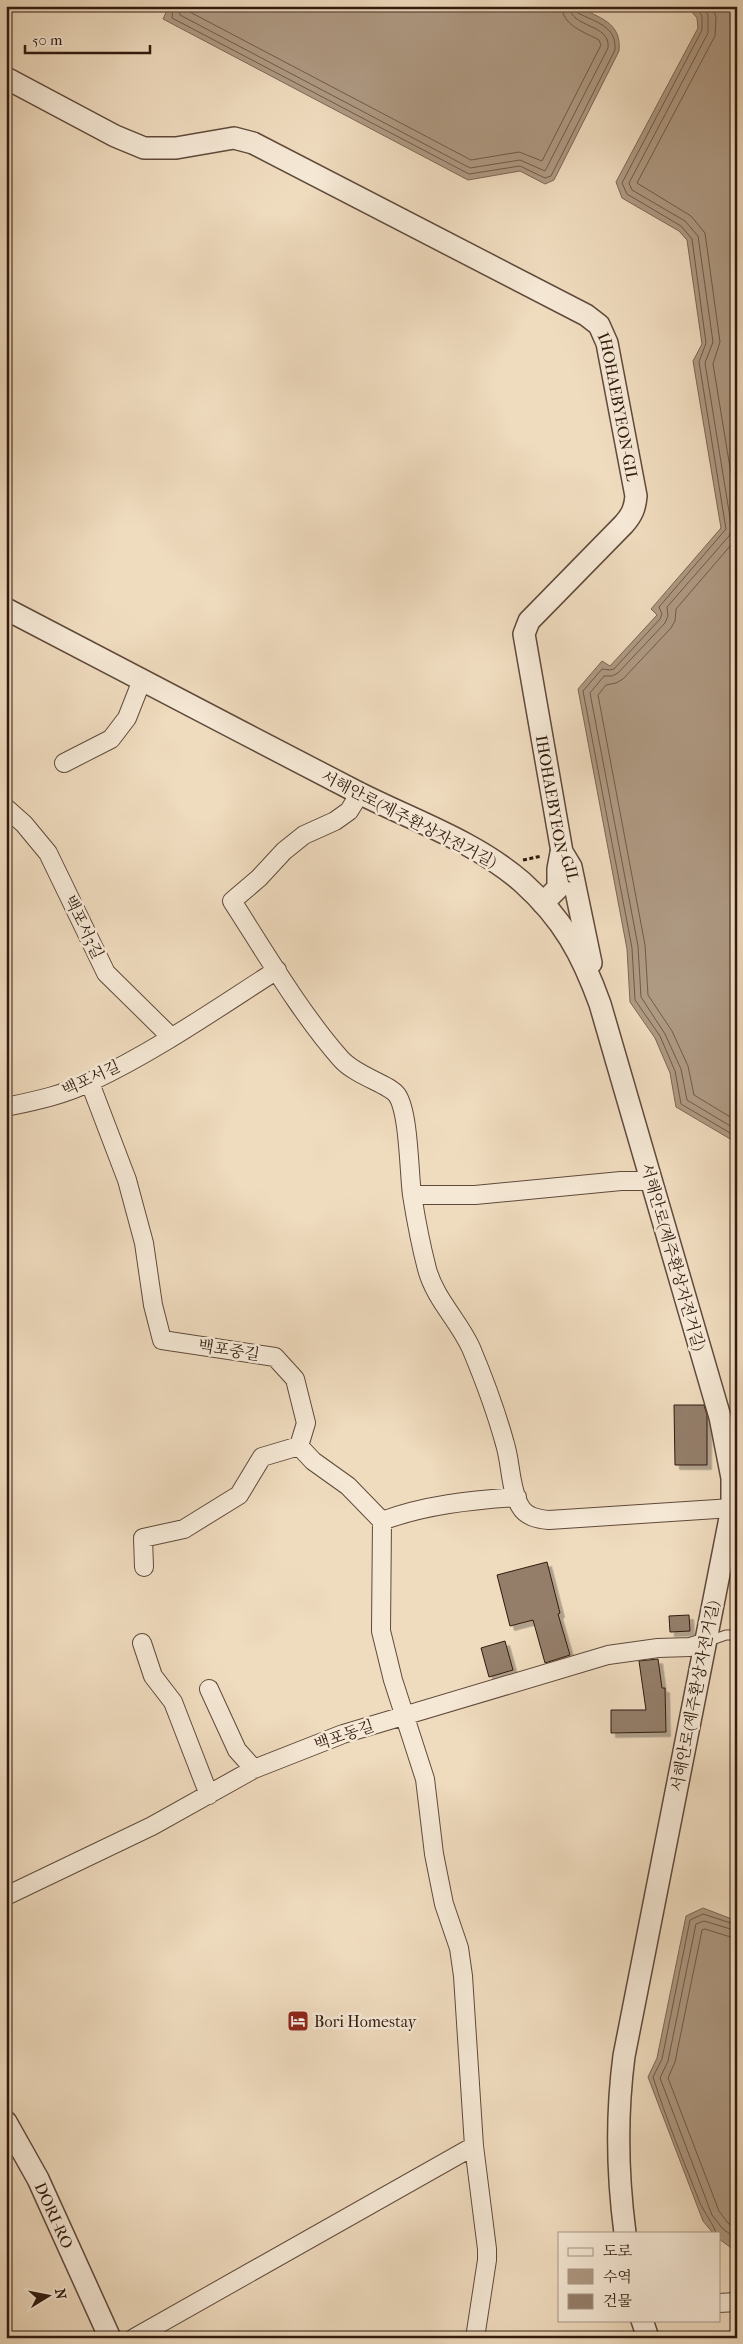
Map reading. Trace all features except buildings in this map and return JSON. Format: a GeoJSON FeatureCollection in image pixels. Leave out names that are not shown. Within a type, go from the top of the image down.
{"type":"FeatureCollection","features":[{"type":"Feature","properties":{"kind":"street","name":"IHOHAEBYEON-GIL"},"geometry":{"type":"LineString","coordinates":[[6,78],[115,136],[144,148],[176,148],[234,138],[253,143],[578,310],[599,325],[606,344],[636,504],[633,512],[624,524],[529,621],[524,634],[562,852],[571,867],[600,1004]]}},
{"type":"Feature","properties":{"kind":"street","name":"서해안로(제주환상자전거길)"},"geometry":{"type":"LineString","coordinates":[[11,614],[476,851],[508,872],[543,903],[577,949],[585,964],[600,1004],[720,1417],[732,1478],[732,1508],[624,2056],[620,2089],[617,2160],[625,2232]]}},
{"type":"Feature","properties":{"kind":"street"},"geometry":{"type":"LineString","coordinates":[[64,763],[111,739],[127,718],[142,680]]}},
{"type":"Feature","properties":{"kind":"street"},"geometry":{"type":"LineString","coordinates":[[360,793],[349,811],[335,821],[317,828],[298,840],[232,901],[323,1037],[342,1060],[357,1073],[397,1094],[406,1131],[412,1195],[432,1284],[468,1341],[481,1372],[505,1444],[520,1507],[528,1515],[549,1520],[732,1508]]}},
{"type":"Feature","properties":{"kind":"street","name":"백포서3길"},"geometry":{"type":"LineString","coordinates":[[6,808],[24,824],[48,853],[106,973],[171,1038]]}},
{"type":"Feature","properties":{"kind":"street"},"geometry":{"type":"LineString","coordinates":[[543,903],[558,888],[558,869],[562,852]]}},
{"type":"Feature","properties":{"kind":"street","name":"백포서길"},"geometry":{"type":"LineString","coordinates":[[6,1107],[43,1099],[90,1082],[171,1038],[277,970]]}},
{"type":"Feature","properties":{"kind":"street","name":"백포중길"},"geometry":{"type":"LineString","coordinates":[[90,1082],[126,1180],[144,1243],[153,1305],[162,1340],[275,1357],[295,1379],[306,1423],[299,1446]]}},
{"type":"Feature","properties":{"kind":"street"},"geometry":{"type":"LineString","coordinates":[[412,1195],[475,1195],[621,1181],[651,1181]]}},
{"type":"Feature","properties":{"kind":"street"},"geometry":{"type":"LineString","coordinates":[[144,1568],[143,1538],[184,1530],[239,1495],[262,1458],[299,1446],[312,1461],[348,1486],[382,1520],[381,1631],[393,1680],[425,1779],[434,1854],[444,1904],[459,1948],[464,1976],[474,2146],[487,2254],[474,2338]]}},
{"type":"Feature","properties":{"kind":"street"},"geometry":{"type":"LineString","coordinates":[[382,1520],[442,1506],[485,1499],[517,1497]]}},
{"type":"Feature","properties":{"kind":"street","name":"백포동길"},"geometry":{"type":"LineString","coordinates":[[6,1896],[152,1826],[254,1769],[343,1734],[608,1655],[658,1648],[690,1648],[706,1642]]}},
{"type":"Feature","properties":{"kind":"street"},"geometry":{"type":"LineString","coordinates":[[142,1643],[153,1676],[173,1702],[208,1795]]}},
{"type":"Feature","properties":{"kind":"street"},"geometry":{"type":"LineString","coordinates":[[209,1689],[237,1750],[254,1769]]}},
{"type":"Feature","properties":{"kind":"street","name":"DORI-RO"},"geometry":{"type":"LineString","coordinates":[[6,2122],[38,2179],[110,2338]]}},
{"type":"Feature","properties":{"kind":"street"},"geometry":{"type":"LineString","coordinates":[[134,2338],[474,2146]]}},
{"type":"Feature","properties":{"kind":"street"},"geometry":{"type":"LineString","coordinates":[[720,2303],[737,2302]]}},
{"type":"Feature","properties":{"kind":"street"},"geometry":{"type":"LineString","coordinates":[[643,2322],[648,2338]]}},
{"type":"Feature","properties":{"kind":"lane"},"geometry":{"type":"LineString","coordinates":[[706,1642],[726,1635],[737,1635]]}},
{"type":"Feature","properties":{"kind":"water"},"geometry":{"type":"Polygon","coordinates":[[[169,6],[577,6],[601,18],[613,27],[619,41],[619,51],[554,180],[545,184],[520,171],[468,180],[163,19],[169,6]]]}},
{"type":"Feature","properties":{"kind":"water"},"geometry":{"type":"Polygon","coordinates":[[[687,6],[737,6],[737,1143],[676,1107],[670,1073],[655,1038],[630,1002],[627,949],[578,689],[602,661],[610,666],[657,615],[651,609],[721,528],[693,361],[702,344],[687,240],[679,231],[622,198],[616,182],[698,28],[697,18],[687,6]]]}},
{"type":"Feature","properties":{"kind":"water"},"geometry":{"type":"Polygon","coordinates":[[[703,1908],[737,1921],[737,2252],[720,2240],[720,2232],[712,2232],[703,2221],[648,2077],[657,2058],[686,1916],[703,1908]]]}},
{"type":"Feature","properties":{"kind":"place","name":"Bori Homestay"},"geometry":{"type":"Point","coordinates":[298,2021]}}]}
